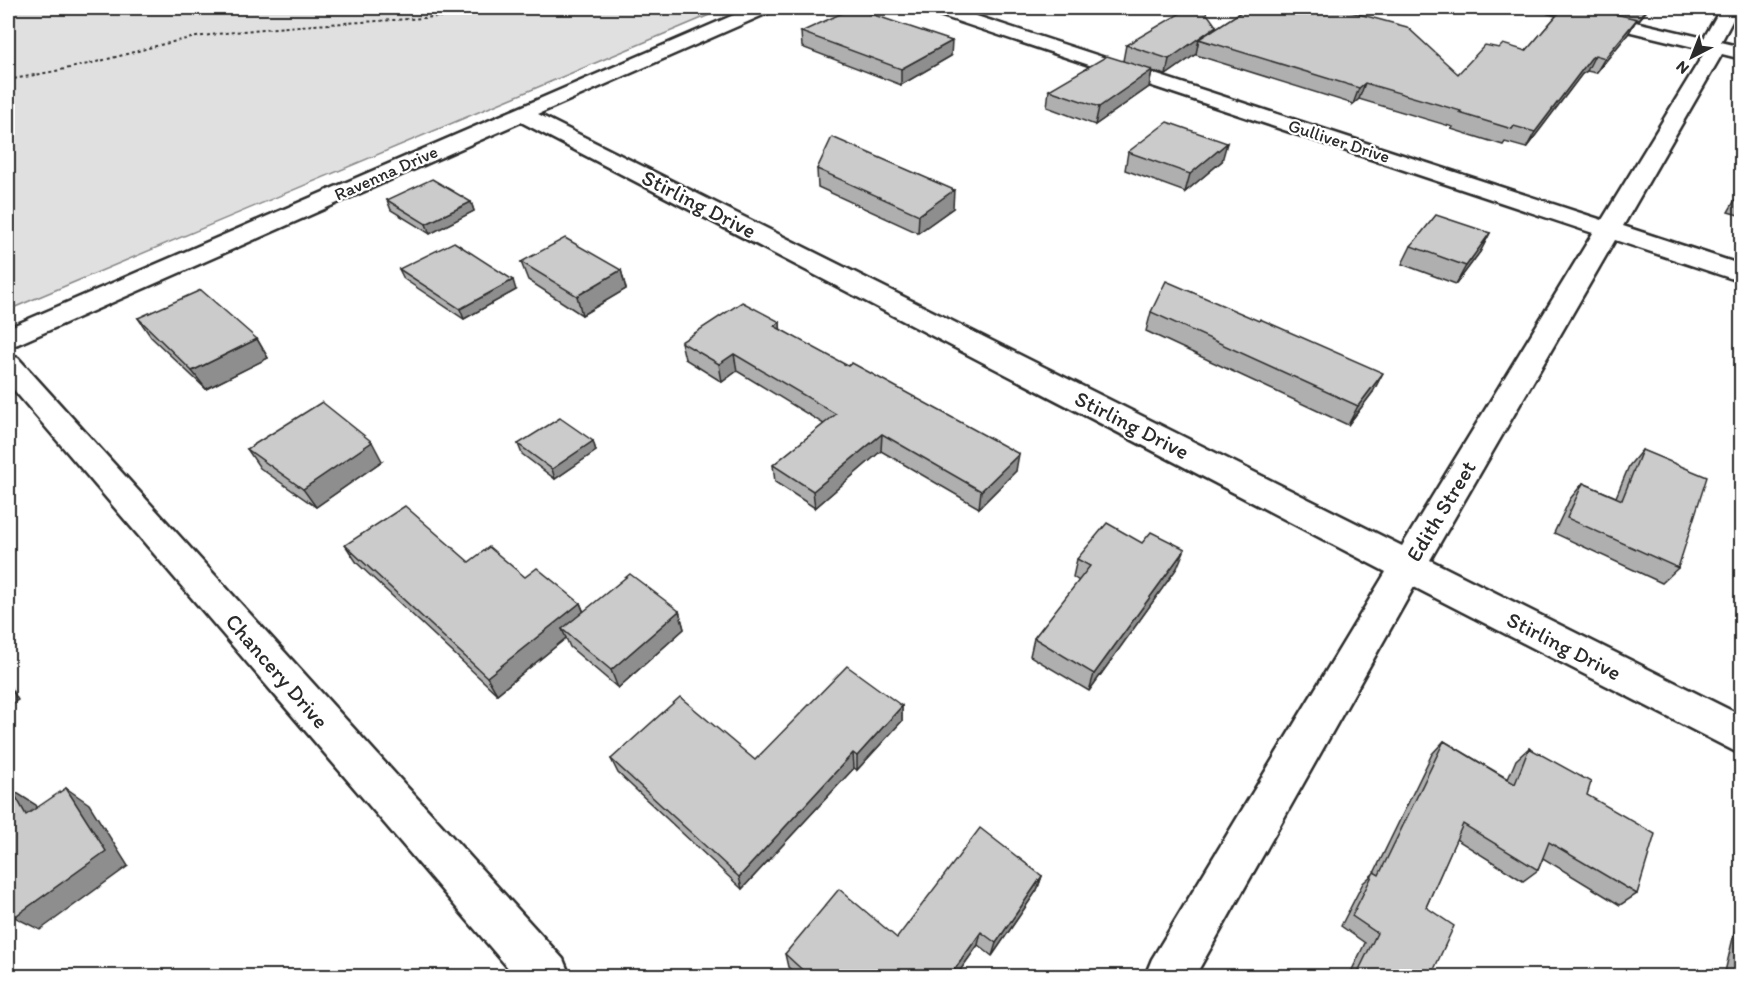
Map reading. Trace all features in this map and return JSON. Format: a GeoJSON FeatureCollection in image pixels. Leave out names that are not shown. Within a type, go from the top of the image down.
{"type":"FeatureCollection","features":[{"type":"Feature","properties":{"kind":"street","name":"Ravenna Drive"},"geometry":{"type":"LineString","coordinates":[[8,338],[764,8]]}},
{"type":"Feature","properties":{"kind":"street","name":"Gulliver Drive"},"geometry":{"type":"LineString","coordinates":[[936,8],[1742,274]]}},
{"type":"Feature","properties":{"kind":"street"},"geometry":{"type":"LineString","coordinates":[[1554,8],[1723,49]]}},
{"type":"Feature","properties":{"kind":"street","name":"Edith Street"},"geometry":{"type":"LineString","coordinates":[[1169,976],[1408,566],[1609,230],[1723,49],[1730,8]]}},
{"type":"Feature","properties":{"kind":"street","name":"Stirling Drive"},"geometry":{"type":"LineString","coordinates":[[521,114],[1742,737]]}},
{"type":"Feature","properties":{"kind":"street","name":"Chancery Drive"},"geometry":{"type":"LineString","coordinates":[[8,365],[546,976]]}},
{"type":"Feature","properties":{"kind":"path"},"geometry":{"type":"LineString","coordinates":[[8,80],[88,64],[168,42],[202,36],[258,29],[455,17],[520,8]]}},
{"type":"Feature","properties":{"kind":"shaded area"},"geometry":{"type":"Polygon","coordinates":[[[8,8],[726,8],[8,310],[8,8]]]}},
{"type":"Feature","properties":{"kind":"building"},"geometry":{"type":"Polygon","coordinates":[[[853,8],[952,41],[901,69],[801,32],[853,8]]]}},
{"type":"Feature","properties":{"kind":"building"},"geometry":{"type":"Polygon","coordinates":[[[1189,8],[1203,8],[1216,26],[1169,59],[1126,45],[1189,8]]]}},
{"type":"Feature","properties":{"kind":"building"},"geometry":{"type":"Polygon","coordinates":[[[1247,8],[1343,8],[1340,9],[1407,27],[1458,74],[1485,45],[1499,48],[1503,44],[1526,51],[1563,8],[1589,8],[1637,19],[1605,58],[1595,55],[1591,58],[1535,132],[1514,126],[1512,129],[1459,113],[1461,111],[1365,83],[1359,88],[1199,39],[1247,8]]]}},
{"type":"Feature","properties":{"kind":"building"},"geometry":{"type":"Polygon","coordinates":[[[1107,56],[1152,70],[1099,107],[1049,90],[1107,56]]]}},
{"type":"Feature","properties":{"kind":"building"},"geometry":{"type":"Polygon","coordinates":[[[1167,122],[1227,143],[1190,174],[1128,152],[1167,122]]]}},
{"type":"Feature","properties":{"kind":"building"},"geometry":{"type":"Polygon","coordinates":[[[832,137],[954,190],[919,215],[817,169],[832,137]]]}},
{"type":"Feature","properties":{"kind":"building"},"geometry":{"type":"Polygon","coordinates":[[[432,179],[471,202],[426,224],[387,200],[432,179]]]}},
{"type":"Feature","properties":{"kind":"building"},"geometry":{"type":"Polygon","coordinates":[[[1436,215],[1490,233],[1466,266],[1411,246],[1436,215]]]}},
{"type":"Feature","properties":{"kind":"building"},"geometry":{"type":"Polygon","coordinates":[[[565,238],[621,270],[577,296],[521,262],[565,238]]]}},
{"type":"Feature","properties":{"kind":"building"},"geometry":{"type":"Polygon","coordinates":[[[454,242],[513,280],[460,309],[399,269],[454,242]]]}},
{"type":"Feature","properties":{"kind":"building"},"geometry":{"type":"Polygon","coordinates":[[[1166,281],[1383,373],[1358,406],[1151,312],[1166,281]]]}},
{"type":"Feature","properties":{"kind":"building"},"geometry":{"type":"Polygon","coordinates":[[[201,290],[257,339],[192,371],[138,318],[201,290]]]}},
{"type":"Feature","properties":{"kind":"building"},"geometry":{"type":"Polygon","coordinates":[[[742,302],[780,322],[774,326],[848,366],[852,363],[1019,454],[981,491],[882,434],[813,491],[773,465],[836,414],[734,354],[719,364],[681,342],[742,302]]]}},
{"type":"Feature","properties":{"kind":"building"},"geometry":{"type":"Polygon","coordinates":[[[322,402],[372,442],[303,489],[247,449],[322,402]]]}},
{"type":"Feature","properties":{"kind":"building"},"geometry":{"type":"Polygon","coordinates":[[[560,418],[593,441],[552,469],[518,444],[560,418]]]}},
{"type":"Feature","properties":{"kind":"building"},"geometry":{"type":"Polygon","coordinates":[[[1642,450],[1707,477],[1678,568],[1567,518],[1583,483],[1622,500],[1642,450]]]}},
{"type":"Feature","properties":{"kind":"building"},"geometry":{"type":"Polygon","coordinates":[[[405,506],[469,562],[489,547],[525,577],[537,568],[580,603],[487,677],[345,545],[405,506]]]}},
{"type":"Feature","properties":{"kind":"building"},"geometry":{"type":"Polygon","coordinates":[[[1107,523],[1142,543],[1151,532],[1185,549],[1094,674],[1034,638],[1090,566],[1077,559],[1107,523]]]}},
{"type":"Feature","properties":{"kind":"building"},"geometry":{"type":"Polygon","coordinates":[[[630,574],[679,611],[611,670],[562,629],[630,574]]]}},
{"type":"Feature","properties":{"kind":"building"},"geometry":{"type":"Polygon","coordinates":[[[847,666],[902,706],[857,756],[853,753],[739,877],[611,759],[680,697],[755,760],[847,666]]]}},
{"type":"Feature","properties":{"kind":"building"},"geometry":{"type":"Polygon","coordinates":[[[1444,741],[1515,784],[1529,748],[1591,782],[1587,795],[1655,834],[1637,894],[1549,842],[1538,870],[1463,824],[1426,907],[1454,926],[1431,976],[1356,976],[1377,933],[1352,916],[1374,872],[1379,875],[1444,741]]]}},
{"type":"Feature","properties":{"kind":"building"},"geometry":{"type":"Polygon","coordinates":[[[66,788],[106,851],[14,917],[8,904],[8,793],[12,790],[26,815],[66,788]]]}},
{"type":"Feature","properties":{"kind":"building"},"geometry":{"type":"Polygon","coordinates":[[[980,828],[1042,876],[996,943],[981,932],[950,976],[809,976],[785,954],[839,889],[897,938],[980,828]]]}}]}
